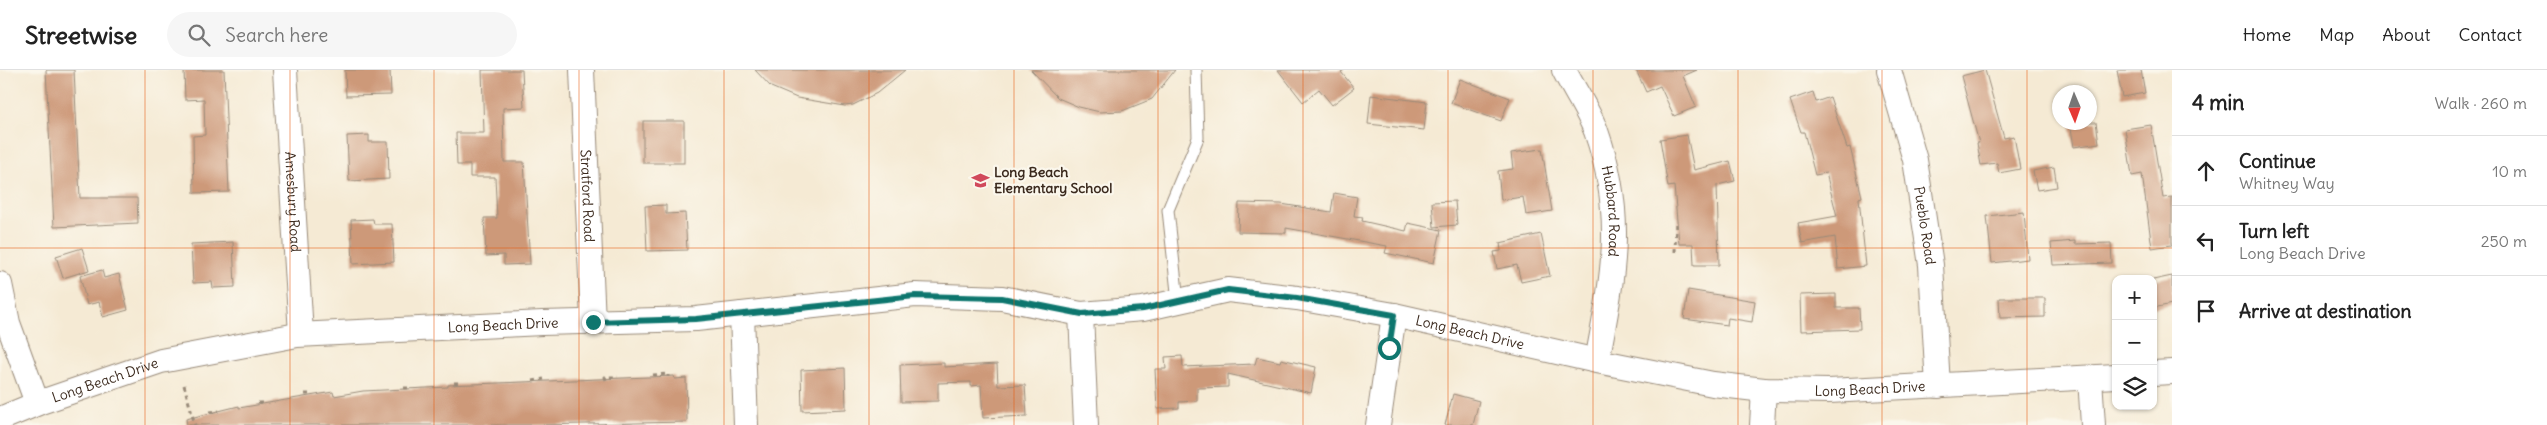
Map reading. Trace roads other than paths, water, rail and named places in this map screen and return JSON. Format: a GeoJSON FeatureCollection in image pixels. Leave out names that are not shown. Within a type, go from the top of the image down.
{"type":"FeatureCollection","features":[{"type":"Feature","properties":{"kind":"street","name":"Amesbury Road"},"geometry":{"type":"LineString","coordinates":[[285,70],[301,334]]}},
{"type":"Feature","properties":{"kind":"street","name":"Stratford Road"},"geometry":{"type":"LineString","coordinates":[[582,70],[593,322]]}},
{"type":"Feature","properties":{"kind":"street","name":"Hubbard Road"},"geometry":{"type":"LineString","coordinates":[[1564,70],[1595,130],[1613,196],[1616,236],[1613,269],[1597,361]]}},
{"type":"Feature","properties":{"kind":"street","name":"Pueblo Road"},"geometry":{"type":"LineString","coordinates":[[1889,70],[1915,160],[1931,265],[1938,386]]}},
{"type":"Feature","properties":{"kind":"street"},"geometry":{"type":"LineString","coordinates":[[0,284],[8,323],[36,403]]}},
{"type":"Feature","properties":{"kind":"street","name":"Long Beach Drive"},"geometry":{"type":"LineString","coordinates":[[0,419],[36,403],[161,361],[301,334],[696,319],[915,296],[1002,298],[1082,314],[1143,309],[1228,290],[1297,298],[1394,315],[1597,361],[1713,384],[1764,390],[1829,391],[2112,376]]}},
{"type":"Feature","properties":{"kind":"street"},"geometry":{"type":"LineString","coordinates":[[742,314],[746,425]]}},
{"type":"Feature","properties":{"kind":"street"},"geometry":{"type":"LineString","coordinates":[[1082,314],[1086,425]]}},
{"type":"Feature","properties":{"kind":"street"},"geometry":{"type":"LineString","coordinates":[[1378,425],[1394,315]]}},
{"type":"Feature","properties":{"kind":"street"},"geometry":{"type":"LineString","coordinates":[[2157,373],[2172,372]]}},
{"type":"Feature","properties":{"kind":"street"},"geometry":{"type":"LineString","coordinates":[[2090,378],[2093,425]]}},
{"type":"Feature","properties":{"kind":"street"},"geometry":{"type":"LineString","coordinates":[[1762,425],[1764,390]]}},
{"type":"Feature","properties":{"kind":"lane"},"geometry":{"type":"LineString","coordinates":[[1178,301],[1168,210],[1198,138],[1196,70]]}},
{"type":"Feature","properties":{"kind":"place","name":"Long Beach Elementary School"},"geometry":{"type":"Point","coordinates":[980,180]}}]}
